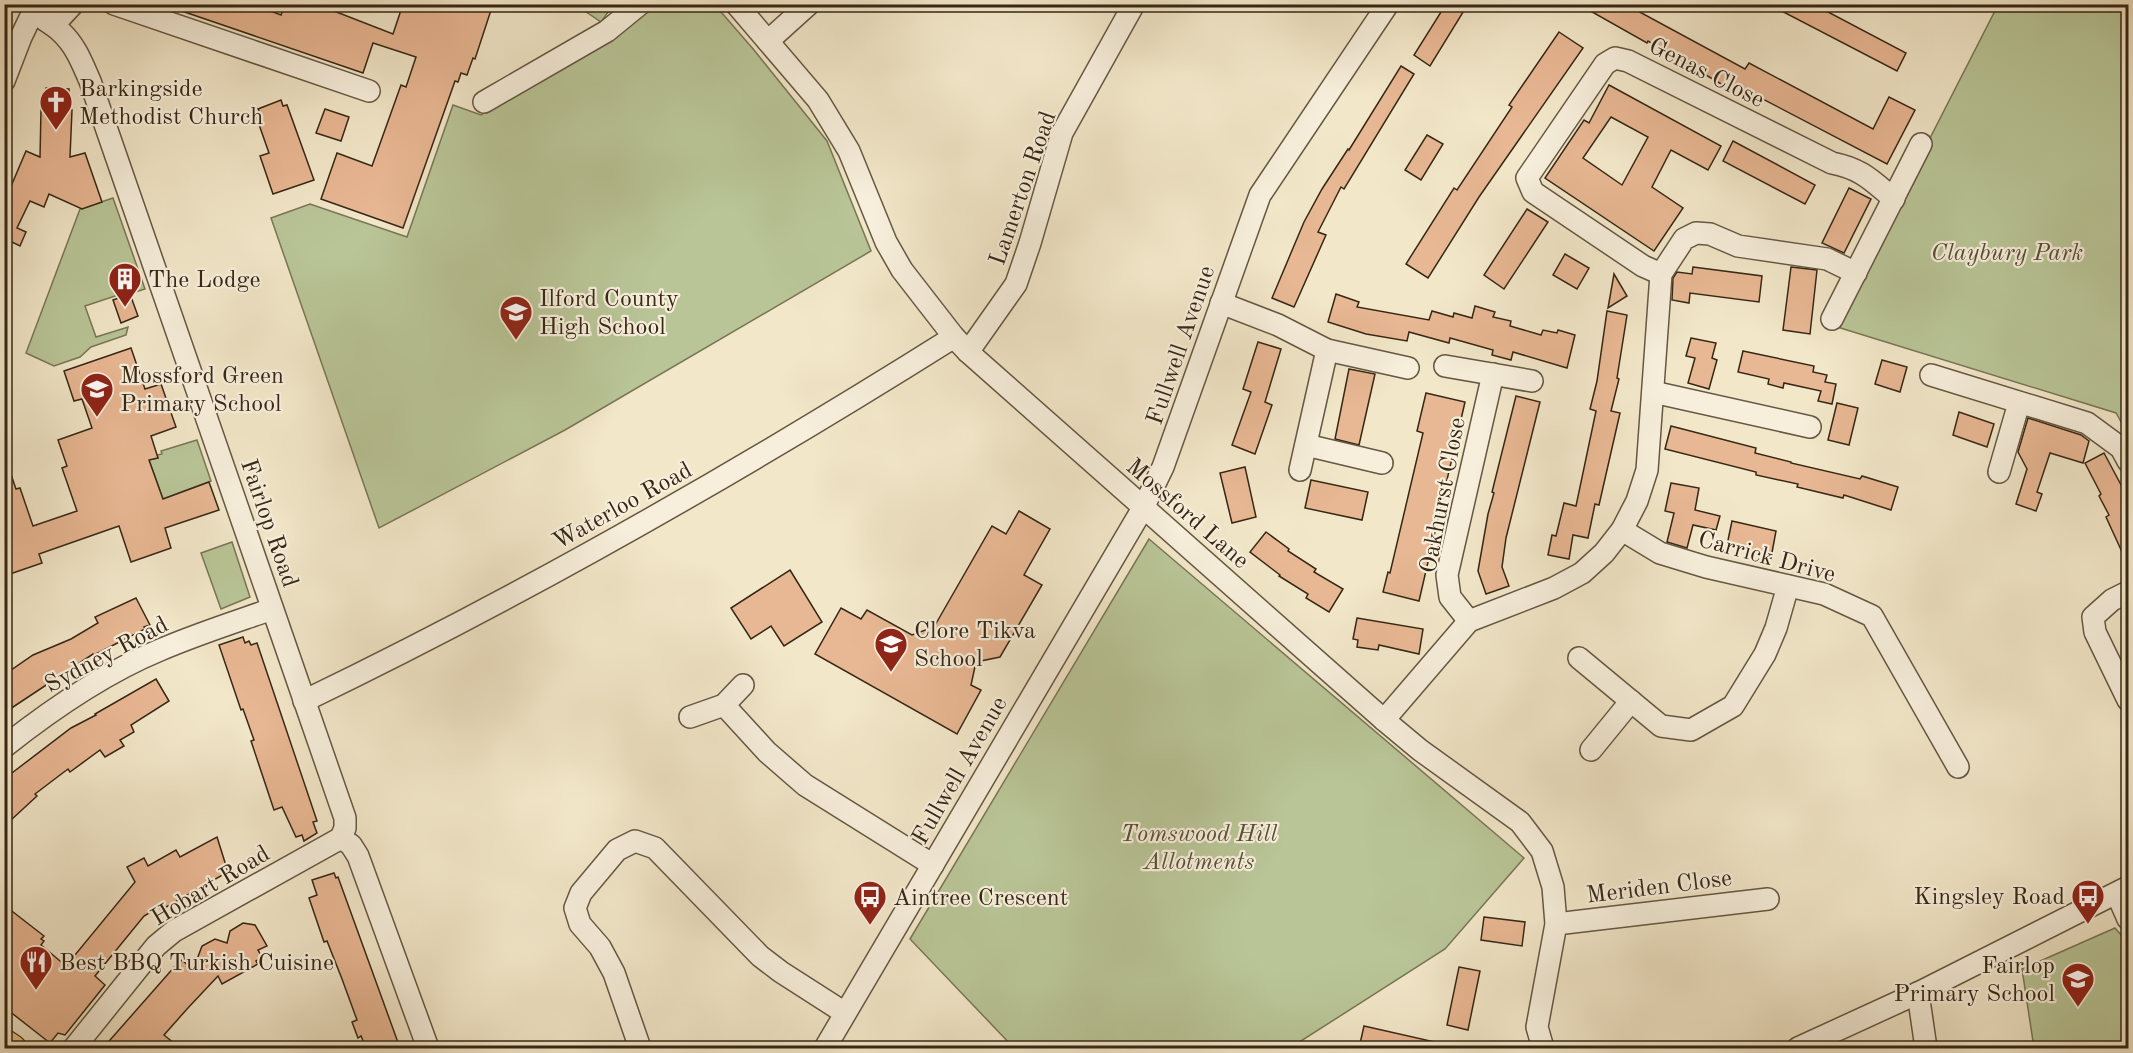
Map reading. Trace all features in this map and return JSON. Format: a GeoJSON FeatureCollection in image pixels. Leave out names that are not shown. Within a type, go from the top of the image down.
{"type":"FeatureCollection","features":[{"type":"Feature","properties":{"kind":"main road"},"geometry":{"type":"LineString","coordinates":[[4,1042],[12,1048]]}},
{"type":"Feature","properties":{"kind":"street"},"geometry":{"type":"LineString","coordinates":[[4,81],[21,37],[36,12],[61,17],[73,4]]}},
{"type":"Feature","properties":{"kind":"street"},"geometry":{"type":"LineString","coordinates":[[114,4],[369,91]]}},
{"type":"Feature","properties":{"kind":"street"},"geometry":{"type":"LineString","coordinates":[[484,102],[607,31],[640,4]]}},
{"type":"Feature","properties":{"kind":"street","name":"Mossford Lane"},"geometry":{"type":"LineString","coordinates":[[736,4],[818,100],[849,151],[891,251],[903,270],[961,344],[1384,720],[1420,750],[1520,822],[1542,851],[1553,887],[1556,924],[1537,1027],[1543,1048]]}},
{"type":"Feature","properties":{"kind":"street"},"geometry":{"type":"LineString","coordinates":[[768,41],[809,4]]}},
{"type":"Feature","properties":{"kind":"street","name":"Lamerton Road"},"geometry":{"type":"LineString","coordinates":[[961,344],[1016,284],[1062,133],[1134,4]]}},
{"type":"Feature","properties":{"kind":"street","name":"Fullwell Avenue"},"geometry":{"type":"LineString","coordinates":[[825,1048],[1143,508],[1163,467],[1260,195],[1388,4]]}},
{"type":"Feature","properties":{"kind":"street","name":"Fairlop Road"},"geometry":{"type":"LineString","coordinates":[[36,12],[70,41],[90,81],[345,818],[345,828],[341,838]]}},
{"type":"Feature","properties":{"kind":"street","name":"Genas Close"},"geometry":{"type":"LineString","coordinates":[[1661,274],[1643,266],[1533,192],[1527,178],[1605,64],[1615,58],[1628,61],[1832,163],[1850,166],[1864,174],[1894,199]]}},
{"type":"Feature","properties":{"kind":"street"},"geometry":{"type":"LineString","coordinates":[[1832,320],[1921,144]]}},
{"type":"Feature","properties":{"kind":"street"},"geometry":{"type":"LineString","coordinates":[[1384,720],[1469,621],[1554,588],[1582,573],[1604,553],[1622,530],[1637,501],[1647,470],[1661,274],[1684,239],[1696,233],[1710,234],[1738,246],[1827,259],[1856,273]]}},
{"type":"Feature","properties":{"kind":"street"},"geometry":{"type":"LineString","coordinates":[[1221,303],[1278,324],[1327,350],[1408,368]]}},
{"type":"Feature","properties":{"kind":"street","name":"Waterloo Road"},"geometry":{"type":"LineString","coordinates":[[304,701],[413,648],[693,495],[961,344]]}},
{"type":"Feature","properties":{"kind":"street"},"geometry":{"type":"LineString","coordinates":[[1300,470],[1327,350]]}},
{"type":"Feature","properties":{"kind":"street"},"geometry":{"type":"LineString","coordinates":[[1445,366],[1532,381]]}},
{"type":"Feature","properties":{"kind":"street","name":"Oakhurst Close"},"geometry":{"type":"LineString","coordinates":[[1469,621],[1450,597],[1447,575],[1493,374]]}},
{"type":"Feature","properties":{"kind":"street"},"geometry":{"type":"LineString","coordinates":[[1931,375],[2087,423],[2121,448],[2128,461]]}},
{"type":"Feature","properties":{"kind":"street"},"geometry":{"type":"LineString","coordinates":[[1653,392],[1810,427]]}},
{"type":"Feature","properties":{"kind":"street"},"geometry":{"type":"LineString","coordinates":[[1999,472],[2019,403]]}},
{"type":"Feature","properties":{"kind":"street"},"geometry":{"type":"LineString","coordinates":[[1306,445],[1382,463]]}},
{"type":"Feature","properties":{"kind":"street","name":"Carrick Drive"},"geometry":{"type":"LineString","coordinates":[[1622,530],[1660,554],[1824,594],[1872,616],[1958,767]]}},
{"type":"Feature","properties":{"kind":"street"},"geometry":{"type":"LineString","coordinates":[[1578,658],[1661,726],[1690,730],[1733,706],[1765,654],[1776,628],[1788,586]]}},
{"type":"Feature","properties":{"kind":"street"},"geometry":{"type":"LineString","coordinates":[[2128,592],[2112,600],[2093,617],[2096,632],[2128,700]]}},
{"type":"Feature","properties":{"kind":"street","name":"Sydney Road"},"geometry":{"type":"LineString","coordinates":[[4,747],[83,691],[141,659],[159,650],[272,609]]}},
{"type":"Feature","properties":{"kind":"street"},"geometry":{"type":"LineString","coordinates":[[690,717],[724,705],[743,685]]}},
{"type":"Feature","properties":{"kind":"street"},"geometry":{"type":"LineString","coordinates":[[1591,750],[1631,701]]}},
{"type":"Feature","properties":{"kind":"street"},"geometry":{"type":"LineString","coordinates":[[724,705],[767,752],[805,785],[933,865]]}},
{"type":"Feature","properties":{"kind":"street"},"geometry":{"type":"LineString","coordinates":[[341,838],[351,845],[358,856],[428,1048]]}},
{"type":"Feature","properties":{"kind":"street","name":"Hobart Road"},"geometry":{"type":"LineString","coordinates":[[74,1048],[156,946],[174,931],[341,838]]}},
{"type":"Feature","properties":{"kind":"street"},"geometry":{"type":"LineString","coordinates":[[640,1048],[614,973],[600,947],[580,924],[576,908],[581,893],[617,850],[635,842],[655,848],[760,956],[845,1013]]}},
{"type":"Feature","properties":{"kind":"street"},"geometry":{"type":"LineString","coordinates":[[1798,1048],[1918,993],[2123,891],[2128,918]]}},
{"type":"Feature","properties":{"kind":"street","name":"Meriden Close"},"geometry":{"type":"LineString","coordinates":[[1556,924],[1768,898]]}},
{"type":"Feature","properties":{"kind":"street"},"geometry":{"type":"LineString","coordinates":[[1918,993],[1926,1048]]}},
{"type":"Feature","properties":{"kind":"green space"},"geometry":{"type":"Polygon","coordinates":[[[576,5],[613,5],[601,22],[576,5]]]}},
{"type":"Feature","properties":{"kind":"green space","name":"Ilford County High School"},"geometry":{"type":"Polygon","coordinates":[[[654,5],[715,5],[827,141],[871,251],[565,430],[379,528],[271,218],[310,204],[407,237],[453,105],[481,115],[612,39],[654,5]]]}},
{"type":"Feature","properties":{"kind":"green space","name":"Claybury Park"},"geometry":{"type":"Polygon","coordinates":[[[1998,5],[2128,5],[2128,434],[2116,413],[1834,326],[1998,5]]]}},
{"type":"Feature","properties":{"kind":"green space"},"geometry":{"type":"Polygon","coordinates":[[[113,198],[145,289],[129,294],[127,292],[85,306],[96,337],[128,327],[126,335],[91,347],[80,357],[54,366],[26,353],[80,209],[113,198]]]}},
{"type":"Feature","properties":{"kind":"green space"},"geometry":{"type":"Polygon","coordinates":[[[197,440],[211,481],[163,499],[149,460],[158,458],[157,455],[162,454],[161,451],[197,440]]]}},
{"type":"Feature","properties":{"kind":"green space","name":"Tomswood Hill Allotments"},"geometry":{"type":"Polygon","coordinates":[[[1149,539],[1524,858],[1445,949],[1290,1048],[1014,1048],[910,939],[1149,539]]]}},
{"type":"Feature","properties":{"kind":"green space"},"geometry":{"type":"Polygon","coordinates":[[[232,542],[250,597],[221,609],[201,553],[232,542]]]}},
{"type":"Feature","properties":{"kind":"green space","name":"Fairlop Primary School"},"geometry":{"type":"Polygon","coordinates":[[[2115,928],[2128,943],[2128,1048],[2034,1048],[2022,969],[2115,928]]]}},
{"type":"Feature","properties":{"kind":"building"},"geometry":{"type":"Polygon","coordinates":[[[171,4],[252,4],[281,15],[285,4],[316,4],[393,34],[403,4],[493,4],[475,59],[473,58],[467,75],[461,73],[458,82],[455,81],[403,228],[321,199],[337,153],[372,166],[401,85],[406,87],[416,57],[373,43],[363,73],[170,7],[171,4]]]}},
{"type":"Feature","properties":{"kind":"building"},"geometry":{"type":"Polygon","coordinates":[[[1446,4],[1468,4],[1430,66],[1414,55],[1446,4]]]}},
{"type":"Feature","properties":{"kind":"building"},"geometry":{"type":"Polygon","coordinates":[[[1578,4],[1625,4],[1745,69],[1749,63],[1873,129],[1889,97],[1915,110],[1887,164],[1736,85],[1733,91],[1648,41],[1647,43],[1578,4]]]}},
{"type":"Feature","properties":{"kind":"building"},"geometry":{"type":"Polygon","coordinates":[[[1768,4],[1813,4],[1906,53],[1897,71],[1768,4]]]}},
{"type":"Feature","properties":{"kind":"building"},"geometry":{"type":"Polygon","coordinates":[[[1559,32],[1583,48],[1479,197],[1428,278],[1406,264],[1454,188],[1457,190],[1512,107],[1509,105],[1559,32]]]}},
{"type":"Feature","properties":{"kind":"building"},"geometry":{"type":"Polygon","coordinates":[[[1401,66],[1414,74],[1344,189],[1341,187],[1318,232],[1326,235],[1294,307],[1272,298],[1304,222],[1322,189],[1401,66]]]}},
{"type":"Feature","properties":{"kind":"building"},"geometry":{"type":"Polygon","coordinates":[[[1609,85],[1721,146],[1708,170],[1671,150],[1652,187],[1683,208],[1654,251],[1545,178],[1584,120],[1589,123],[1609,85]],[[1611,117],[1583,158],[1622,185],[1648,137],[1611,117]]]}},
{"type":"Feature","properties":{"kind":"building","name":"Barkingside Methodist Church"},"geometry":{"type":"Polygon","coordinates":[[[46,88],[69,89],[69,110],[72,110],[70,157],[85,153],[102,202],[82,209],[49,194],[44,207],[30,201],[17,228],[26,232],[20,246],[12,242],[4,259],[4,189],[9,191],[26,151],[40,157],[41,110],[45,110],[46,88]]]}},
{"type":"Feature","properties":{"kind":"building"},"geometry":{"type":"Polygon","coordinates":[[[281,100],[283,106],[287,105],[314,180],[273,194],[260,156],[269,153],[256,116],[261,115],[258,109],[281,100]]]}},
{"type":"Feature","properties":{"kind":"building"},"geometry":{"type":"Polygon","coordinates":[[[325,109],[349,117],[341,141],[316,133],[325,109]]]}},
{"type":"Feature","properties":{"kind":"building"},"geometry":{"type":"Polygon","coordinates":[[[1427,135],[1443,144],[1421,180],[1405,170],[1427,135]]]}},
{"type":"Feature","properties":{"kind":"building"},"geometry":{"type":"Polygon","coordinates":[[[1733,141],[1815,185],[1805,204],[1723,161],[1733,141]]]}},
{"type":"Feature","properties":{"kind":"building"},"geometry":{"type":"Polygon","coordinates":[[[1849,188],[1871,199],[1844,253],[1822,243],[1849,188]]]}},
{"type":"Feature","properties":{"kind":"building"},"geometry":{"type":"Polygon","coordinates":[[[1527,209],[1548,222],[1504,289],[1484,275],[1527,209]]]}},
{"type":"Feature","properties":{"kind":"building"},"geometry":{"type":"Polygon","coordinates":[[[1565,254],[1589,268],[1577,289],[1553,275],[1565,254]]]}},
{"type":"Feature","properties":{"kind":"building"},"geometry":{"type":"Polygon","coordinates":[[[1693,267],[1762,276],[1759,302],[1690,293],[1689,303],[1672,300],[1673,278],[1677,272],[1692,274],[1693,267]]]}},
{"type":"Feature","properties":{"kind":"building"},"geometry":{"type":"Polygon","coordinates":[[[1791,267],[1817,270],[1810,334],[1783,330],[1791,267]]]}},
{"type":"Feature","properties":{"kind":"building"},"geometry":{"type":"Polygon","coordinates":[[[1614,274],[1627,296],[1608,308],[1614,274]]]}},
{"type":"Feature","properties":{"kind":"building","name":"The Lodge"},"geometry":{"type":"Polygon","coordinates":[[[130,294],[138,316],[121,323],[113,300],[130,294]]]}},
{"type":"Feature","properties":{"kind":"building"},"geometry":{"type":"Polygon","coordinates":[[[1336,294],[1359,302],[1357,307],[1429,320],[1432,311],[1453,317],[1454,313],[1472,318],[1475,306],[1495,312],[1493,317],[1511,321],[1510,326],[1541,335],[1543,330],[1557,333],[1558,330],[1575,335],[1567,368],[1513,352],[1511,360],[1492,355],[1493,350],[1450,338],[1449,343],[1409,332],[1407,341],[1366,334],[1328,322],[1336,294]]]}},
{"type":"Feature","properties":{"kind":"building"},"geometry":{"type":"Polygon","coordinates":[[[1607,311],[1627,315],[1617,378],[1619,379],[1611,411],[1620,413],[1599,505],[1595,504],[1588,538],[1573,535],[1569,559],[1548,555],[1552,535],[1556,536],[1564,503],[1576,506],[1596,411],[1590,409],[1597,381],[1607,311]]]}},
{"type":"Feature","properties":{"kind":"building"},"geometry":{"type":"Polygon","coordinates":[[[1691,338],[1716,343],[1712,358],[1717,360],[1709,389],[1688,383],[1695,358],[1686,356],[1691,338]]]}},
{"type":"Feature","properties":{"kind":"building"},"geometry":{"type":"Polygon","coordinates":[[[1258,342],[1281,349],[1265,402],[1272,405],[1255,454],[1232,445],[1251,392],[1243,389],[1258,342]]]}},
{"type":"Feature","properties":{"kind":"building"},"geometry":{"type":"Polygon","coordinates":[[[131,348],[145,389],[161,384],[176,427],[151,436],[158,458],[149,460],[163,499],[209,482],[219,510],[165,528],[171,548],[131,562],[119,526],[39,554],[42,563],[7,575],[4,567],[4,464],[7,463],[16,489],[20,488],[33,526],[77,511],[62,468],[67,466],[58,440],[92,428],[82,399],[74,401],[64,371],[131,348]]]}},
{"type":"Feature","properties":{"kind":"building"},"geometry":{"type":"Polygon","coordinates":[[[1743,351],[1814,366],[1813,372],[1827,375],[1825,382],[1836,384],[1832,404],[1818,401],[1821,391],[1784,383],[1783,388],[1768,384],[1769,379],[1738,372],[1743,351]]]}},
{"type":"Feature","properties":{"kind":"building"},"geometry":{"type":"Polygon","coordinates":[[[1882,360],[1907,367],[1900,392],[1875,384],[1882,360]]]}},
{"type":"Feature","properties":{"kind":"building"},"geometry":{"type":"Polygon","coordinates":[[[1349,369],[1375,374],[1359,445],[1335,439],[1349,369]]]}},
{"type":"Feature","properties":{"kind":"building"},"geometry":{"type":"Polygon","coordinates":[[[1426,393],[1465,402],[1419,601],[1383,592],[1388,572],[1390,573],[1423,433],[1417,431],[1426,393]]]}},
{"type":"Feature","properties":{"kind":"building"},"geometry":{"type":"Polygon","coordinates":[[[1516,396],[1540,402],[1506,538],[1502,567],[1509,586],[1486,594],[1478,571],[1494,493],[1492,492],[1516,396]]]}},
{"type":"Feature","properties":{"kind":"building"},"geometry":{"type":"Polygon","coordinates":[[[1837,403],[1858,408],[1849,445],[1828,440],[1837,403]]]}},
{"type":"Feature","properties":{"kind":"building"},"geometry":{"type":"Polygon","coordinates":[[[1959,412],[1994,424],[1987,447],[1953,435],[1959,412]]]}},
{"type":"Feature","properties":{"kind":"building"},"geometry":{"type":"Polygon","coordinates":[[[2028,418],[2081,435],[2089,441],[2083,463],[2050,453],[2037,492],[2042,494],[2036,511],[2016,504],[2027,469],[2018,452],[2028,418]]]}},
{"type":"Feature","properties":{"kind":"building"},"geometry":{"type":"Polygon","coordinates":[[[1671,426],[1756,448],[1755,453],[1791,463],[1860,479],[1862,476],[1898,487],[1891,510],[1844,495],[1843,498],[1797,487],[1798,484],[1756,475],[1756,472],[1665,449],[1671,426]]]}},
{"type":"Feature","properties":{"kind":"building"},"geometry":{"type":"Polygon","coordinates":[[[2104,453],[2128,498],[2128,565],[2106,517],[2109,515],[2099,496],[2101,494],[2085,463],[2104,453]]]}},
{"type":"Feature","properties":{"kind":"building"},"geometry":{"type":"Polygon","coordinates":[[[1245,467],[1256,517],[1232,523],[1220,473],[1245,467]]]}},
{"type":"Feature","properties":{"kind":"building"},"geometry":{"type":"Polygon","coordinates":[[[1311,480],[1368,492],[1362,520],[1305,508],[1311,480]]]}},
{"type":"Feature","properties":{"kind":"building"},"geometry":{"type":"Polygon","coordinates":[[[1671,483],[1699,488],[1695,510],[1720,516],[1716,530],[1693,525],[1687,548],[1667,542],[1674,513],[1665,511],[1671,483]]]}},
{"type":"Feature","properties":{"kind":"building"},"geometry":{"type":"Polygon","coordinates":[[[1019,511],[1050,529],[1024,575],[1042,585],[1000,657],[976,662],[971,685],[981,690],[957,734],[815,654],[841,608],[861,619],[867,610],[912,635],[934,627],[992,526],[1006,534],[1019,511]]]}},
{"type":"Feature","properties":{"kind":"building"},"geometry":{"type":"Polygon","coordinates":[[[1732,521],[1776,531],[1771,558],[1727,545],[1732,521]]]}},
{"type":"Feature","properties":{"kind":"building"},"geometry":{"type":"Polygon","coordinates":[[[1266,532],[1289,549],[1288,551],[1316,569],[1314,572],[1343,589],[1329,612],[1306,598],[1308,594],[1279,576],[1250,552],[1266,532]]]}},
{"type":"Feature","properties":{"kind":"building"},"geometry":{"type":"Polygon","coordinates":[[[790,570],[822,622],[784,646],[771,626],[751,639],[731,608],[790,570]]]}},
{"type":"Feature","properties":{"kind":"building"},"geometry":{"type":"Polygon","coordinates":[[[136,598],[150,625],[93,654],[4,713],[4,675],[33,655],[71,639],[98,623],[95,617],[136,598]]]}},
{"type":"Feature","properties":{"kind":"building"},"geometry":{"type":"Polygon","coordinates":[[[1357,618],[1423,629],[1419,654],[1379,645],[1378,650],[1357,647],[1358,640],[1353,639],[1357,618]]]}},
{"type":"Feature","properties":{"kind":"building"},"geometry":{"type":"Polygon","coordinates":[[[243,637],[245,643],[249,641],[251,645],[257,643],[317,821],[313,822],[317,833],[304,841],[302,835],[296,837],[282,807],[274,810],[251,741],[254,740],[243,709],[241,710],[219,645],[243,637]]]}},
{"type":"Feature","properties":{"kind":"building"},"geometry":{"type":"Polygon","coordinates":[[[156,679],[169,701],[131,725],[134,732],[120,740],[124,746],[105,757],[100,750],[70,772],[68,769],[35,794],[37,796],[11,820],[4,812],[4,779],[71,728],[156,679]]]}},
{"type":"Feature","properties":{"kind":"building"},"geometry":{"type":"Polygon","coordinates":[[[217,837],[228,872],[161,910],[159,907],[144,916],[95,976],[105,985],[65,1035],[58,1033],[50,1043],[4,1007],[4,905],[44,936],[41,939],[44,941],[41,945],[66,966],[135,882],[127,867],[144,858],[148,866],[176,850],[180,857],[217,837]]]}},
{"type":"Feature","properties":{"kind":"building"},"geometry":{"type":"Polygon","coordinates":[[[334,873],[336,878],[338,877],[400,1048],[366,1048],[361,1036],[358,1038],[352,1022],[357,1020],[327,941],[324,942],[309,898],[317,895],[312,880],[334,873]]]}},
{"type":"Feature","properties":{"kind":"building"},"geometry":{"type":"Polygon","coordinates":[[[1484,917],[1525,922],[1522,946],[1481,940],[1484,917]]]}},
{"type":"Feature","properties":{"kind":"building"},"geometry":{"type":"Polygon","coordinates":[[[243,923],[255,925],[267,946],[258,950],[262,957],[256,961],[258,964],[222,984],[218,976],[187,1009],[164,1035],[180,1048],[103,1048],[176,965],[182,960],[193,970],[202,946],[215,939],[227,943],[230,931],[243,923]]]}},
{"type":"Feature","properties":{"kind":"building"},"geometry":{"type":"Polygon","coordinates":[[[1459,967],[1480,971],[1468,1030],[1447,1025],[1459,967]]]}},
{"type":"Feature","properties":{"kind":"building"},"geometry":{"type":"Polygon","coordinates":[[[1364,1026],[1435,1042],[1435,1048],[1359,1048],[1364,1026]]]}},
{"type":"Feature","properties":{"kind":"place","name":"Barkingside Methodist Church"},"geometry":{"type":"Point","coordinates":[56,131]}},
{"type":"Feature","properties":{"kind":"place","name":"The Lodge"},"geometry":{"type":"Point","coordinates":[125,308]}},
{"type":"Feature","properties":{"kind":"place","name":"Ilford County High School"},"geometry":{"type":"Point","coordinates":[516,341]}},
{"type":"Feature","properties":{"kind":"place","name":"Mossford Green Primary School"},"geometry":{"type":"Point","coordinates":[97,418]}},
{"type":"Feature","properties":{"kind":"place","name":"Clore Tikva School"},"geometry":{"type":"Point","coordinates":[891,673]}},
{"type":"Feature","properties":{"kind":"place","name":"Kingsley Road"},"geometry":{"type":"Point","coordinates":[2088,925]}},
{"type":"Feature","properties":{"kind":"place","name":"Aintree Crescent"},"geometry":{"type":"Point","coordinates":[870,926]}},
{"type":"Feature","properties":{"kind":"place","name":"Best BBQ Turkish Cuisine"},"geometry":{"type":"Point","coordinates":[36,991]}},
{"type":"Feature","properties":{"kind":"place","name":"Fairlop Primary School"},"geometry":{"type":"Point","coordinates":[2078,1008]}}]}
